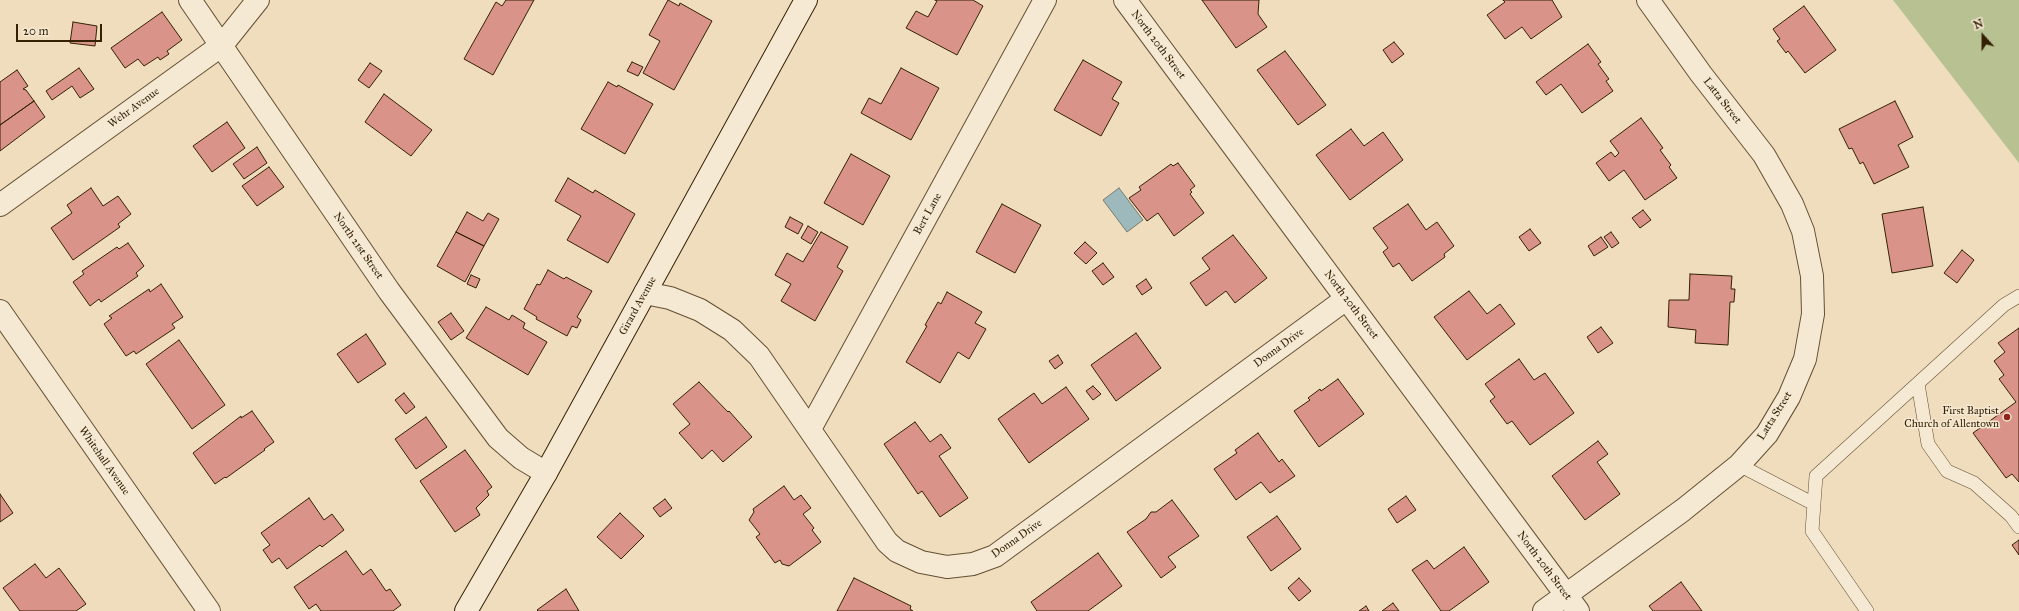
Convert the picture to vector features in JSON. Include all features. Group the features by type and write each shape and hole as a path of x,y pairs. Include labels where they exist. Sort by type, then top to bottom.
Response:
{"street":[{"name":"North 21st Street","path":"190,0 222,45 300,164 389,291 498,438 520,458 546,473"},
{"name":"Wehr Avenue","path":"0,205 222,45 258,0"},
{"name":"Girard Avenue","path":"466,611 546,473 806,0"},
{"name":"Bert Lane","path":"810,429 1045,0"},
{"name":"North 20th Street","path":"1125,0 1572,603"},
{"name":"Latta Street","path":"1544,611 1572,603 1739,465 1767,434 1789,397 1805,359 1813,314 1812,276 1804,238 1792,204 1764,155 1701,74 1648,0"},
{"name":"Donna Drive","path":"645,293 670,298 700,310 732,330 759,356 887,542 897,550 921,562 947,567 973,564 995,556 1346,299"},
{"name":"Whitehall Avenue","path":"0,311 209,611"}],"lane":[{"path":"1867,611 1812,531 1816,476 2004,305 2019,296"},
{"path":"1918,384 1928,444 1947,471 1974,483 2011,516 2019,527"},
{"path":"1739,465 1814,504"}],"green space":[{"path":"1893,0 2019,0 2019,163"}],"water":[{"path":"1119,188 1143,220 1127,232 1103,200"}],"building":[{"path":"506,0 534,0 493,75 464,59 496,2 502,6"},
{"path":"668,0 679,6 680,3 712,21 674,90 643,73 660,41 649,35"},
{"path":"935,0 973,0 983,6 957,55 906,28 916,11 928,17 937,1"},
{"path":"1202,0 1259,0 1258,14 1267,27 1236,48"},
{"path":"1503,0 1552,0 1562,17 1531,39 1522,27 1505,39 1487,15 1505,2"},
{"path":"1804,6 1836,50 1805,73 1788,51 1786,53 1777,41 1780,39 1773,29"},
{"path":"162,12 182,40 167,51 169,54 160,60 158,57 144,66 138,59 125,68 111,48"},
{"path":"73,22 97,26 95,46 70,43"},
{"path":"1394,42 1404,54 1392,63 1383,50"},
{"path":"1588,44 1601,62 1598,64 1609,79 1606,81 1613,91 1582,113 1561,84 1546,95 1536,82"},
{"path":"1285,51 1326,105 1298,125 1257,70"},
{"path":"1083,60 1122,82 1112,99 1119,103 1101,136 1054,110"},
{"path":"632,62 643,67 638,76 627,71"},
{"path":"370,63 382,71 369,88 358,80"},
{"path":"79,68 94,89 80,98 72,86 52,100 46,91"},
{"path":"901,68 939,88 911,140 861,113 869,98 881,104"},
{"path":"17,70 28,86 23,89 26,90 34,101 0,125 0,82"},
{"path":"608,82 617,87 618,85 653,104 625,154 581,129"},
{"path":"384,94 432,130 411,156 365,122"},
{"path":"34,101 45,117 0,151 0,125"},
{"path":"1895,101 1913,137 1898,145 1909,167 1874,184 1863,162 1860,164 1852,148 1849,149 1839,129"},
{"path":"1641,118 1663,148 1660,150 1671,165 1669,167 1677,178 1645,200 1624,170 1609,181 1596,163 1611,152 1615,157 1619,153 1610,141"},
{"path":"227,122 245,148 212,172 193,146"},
{"path":"1351,129 1364,146 1383,132 1403,160 1350,200 1316,155"},
{"path":"257,147 267,163 244,179 233,164"},
{"path":"851,154 890,176 863,225 824,203"},
{"path":"1178,163 1195,186 1190,190 1192,192 1190,194 1204,213 1174,236 1158,213 1147,221 1129,198 1141,190 1139,187 1171,164 1173,166"},
{"path":"269,167 284,187 257,206 242,186"},
{"path":"568,178 593,193 595,190 635,214 608,263 567,240 581,216 555,201"},
{"path":"91,188 103,206 118,196 131,214 118,224 120,227 73,260 51,228 72,213 67,205"},
{"path":"1002,204 1041,225 1015,273 976,252"},
{"path":"1408,204 1426,230 1437,222 1454,246 1444,254 1445,257 1412,281 1399,263 1393,267 1383,252 1388,248 1373,228"},
{"path":"1923,207 1933,266 1892,273 1882,214"},
{"path":"1643,210 1651,220 1640,228 1632,218"},
{"path":"467,212 483,221 488,213 499,219 484,246 456,232"},
{"path":"790,217 803,224 798,234 785,227"},
{"path":"808,226 818,232 811,244 801,238"},
{"path":"1530,229 1541,243 1529,251 1519,237"},
{"path":"456,232 484,246 465,282 437,266"},
{"path":"821,232 848,247 837,267 843,271 815,321 781,301 791,284 775,275 787,253 803,262"},
{"path":"1611,232 1619,243 1612,248 1604,237"},
{"path":"1233,235 1267,278 1235,303 1226,291 1206,306 1190,283 1210,269 1202,258"},
{"path":"1601,237 1608,247 1594,256 1588,246"},
{"path":"1085,242 1097,253 1086,264 1074,253"},
{"path":"128,243 144,266 136,273 138,276 101,302 99,299 90,306 73,282 84,274 82,271 117,247 119,249"},
{"path":"1962,250 1974,260 1957,283 1944,273"},
{"path":"1103,263 1114,277 1103,285 1092,271"},
{"path":"548,270 564,279 566,277 592,291 577,317 581,320 577,328 572,326 567,336 536,319 537,317 524,309 537,284 540,285"},
{"path":"1690,274 1732,276 1731,289 1735,289 1734,302 1730,302 1728,345 1695,343 1696,330 1668,327 1669,300 1689,300"},
{"path":"471,275 480,279 476,288 467,284"},
{"path":"1146,279 1152,288 1142,295 1136,286"},
{"path":"161,284 183,317 172,324 175,328 136,354 134,351 126,356 104,324 112,318 109,316 149,289 150,292"},
{"path":"1469,291 1487,314 1500,304 1515,324 1467,360 1434,317"},
{"path":"947,292 982,312 975,323 986,329 969,359 958,352 940,383 906,362 927,326 925,325 938,302 941,304"},
{"path":"486,307 509,320 512,315 525,323 523,328 547,342 528,375 466,338"},
{"path":"451,313 464,331 451,340 438,322"},
{"path":"1601,327 1613,343 1598,353 1587,337"},
{"name":"First Baptist Church of Allentown","path":"2019,328 2019,482 2012,474 2006,478 1973,433 2016,402 1999,379 2004,375 1994,361 2005,352 1998,343"},
{"path":"1136,333 1161,368 1116,401 1091,365"},
{"path":"366,334 386,364 358,383 337,354"},
{"path":"179,340 225,405 192,429 146,364"},
{"path":"1058,355 1063,363 1055,369 1049,361"},
{"path":"1519,359 1534,380 1545,373 1574,413 1530,445 1512,421 1507,424 1490,401 1495,397 1485,384"},
{"path":"1338,379 1364,414 1319,447 1294,411 1310,400 1308,398 1320,389 1321,391"},
{"path":"699,382 728,412 729,411 752,437 723,462 712,450 702,459 679,433 690,424 673,404"},
{"path":"1093,386 1101,394 1093,400 1086,391"},
{"path":"1066,387 1089,419 1029,463 998,419 1034,393 1042,404"},
{"path":"404,393 415,407 406,414 395,400"},
{"path":"252,411 274,442 226,478 225,477 215,484 193,453 241,416 241,418"},
{"path":"426,417 447,447 416,469 395,439"},
{"path":"915,422 930,442 941,434 951,448 939,456 968,498 940,517 922,491 918,494 884,444"},
{"path":"1258,433 1279,462 1282,459 1295,476 1270,493 1261,482 1236,500 1214,469 1237,453 1235,450"},
{"path":"1598,441 1608,454 1597,462 1620,494 1585,520 1552,476"},
{"path":"465,450 492,487 487,491 489,495 476,508 480,515 455,532 420,481"},
{"path":"784,486 794,500 801,495 811,508 803,514 814,528 812,530 821,542 789,566 782,564 780,560 775,563 756,537 760,534 749,520 754,512 753,509"},
{"path":"0,494 13,513 0,522"},
{"path":"1406,496 1416,510 1397,523 1388,509"},
{"path":"309,498 324,520 332,514 344,530 322,547 320,545 287,569 279,558 272,563 263,550 270,545 261,533"},
{"path":"665,499 672,508 660,517 653,508"},
{"path":"1172,500 1199,536 1168,557 1176,567 1161,578 1127,532 1146,519 1151,512 1156,512"},
{"path":"620,513 644,536 621,559 597,537"},
{"path":"1277,516 1301,549 1271,571 1247,537"},
{"path":"2019,540 2019,555 2012,545"},
{"path":"1464,547 1489,582 1449,611 1441,611 1412,570 1427,560 1434,569"},
{"path":"346,551 363,575 371,569 386,591 390,589 401,605 393,611 321,611 316,604 309,609 294,587"},
{"path":"1098,553 1122,586 1088,611 1037,611 1031,602"},
{"path":"35,564 46,578 59,568 86,604 76,611 20,611 3,588"},
{"path":"854,578 911,606 910,609 913,611 837,611"},
{"path":"1299,578 1311,591 1299,601 1288,588"},
{"path":"1681,582 1702,611 1653,611 1649,606"},
{"path":"566,589 579,611 537,610"},
{"path":"1393,603 1399,611 1382,611"},
{"path":"1366,606 1369,611 1359,611"}],"place":[{"name":"First Baptist Church of Allentown","path":"2007,417"}]}
